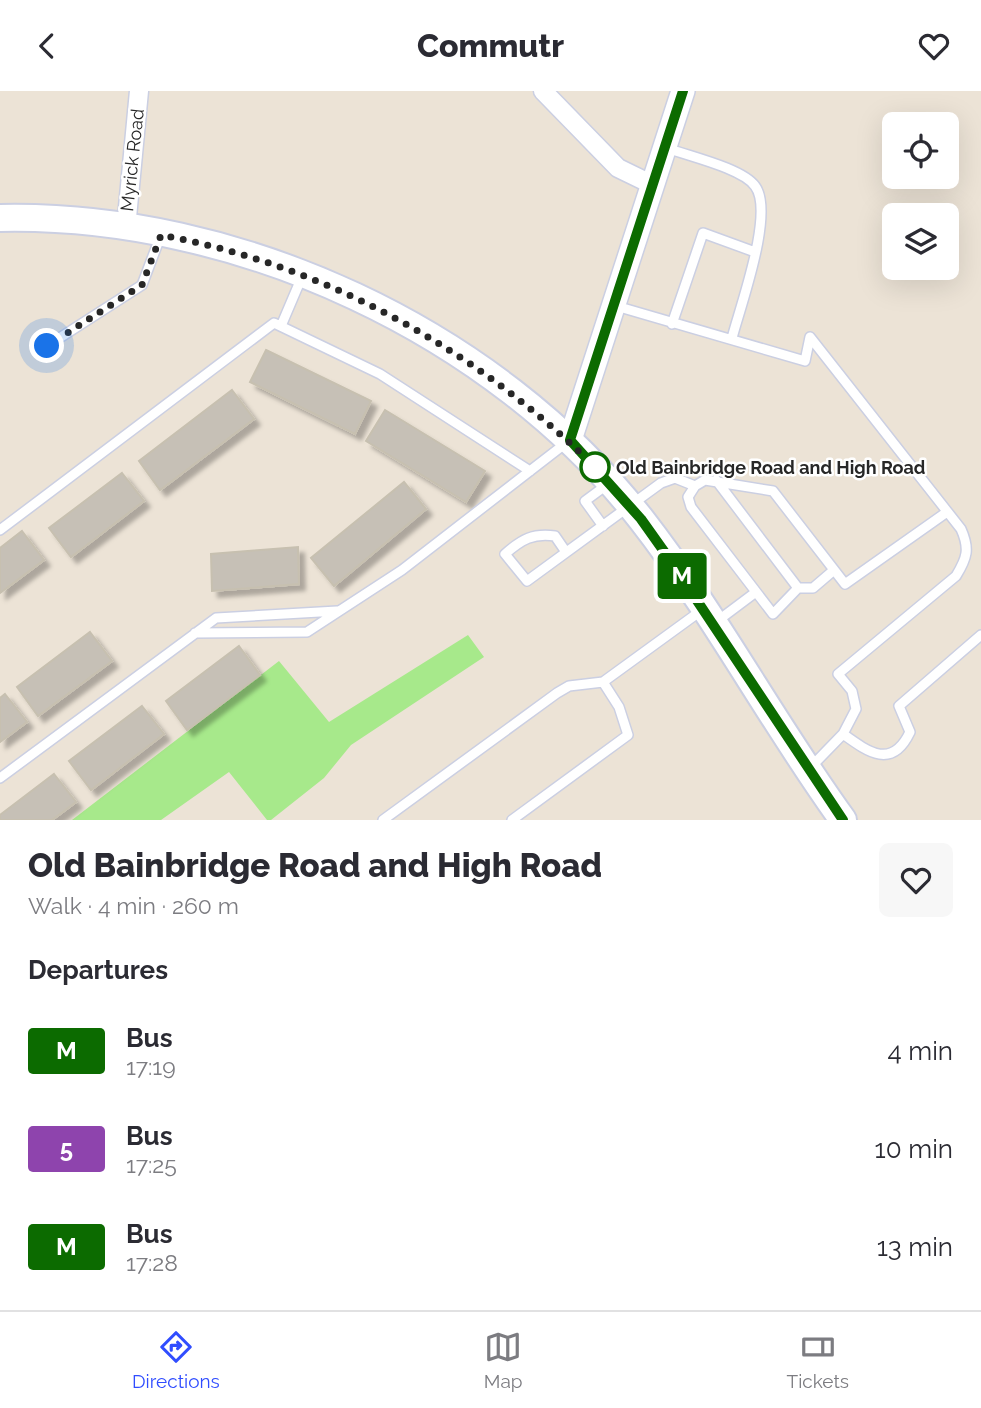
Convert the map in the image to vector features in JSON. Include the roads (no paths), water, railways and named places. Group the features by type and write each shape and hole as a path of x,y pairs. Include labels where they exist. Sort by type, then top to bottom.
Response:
{"main road":[{"path":"0,218 83,222 126,228 251,256 303,274 410,325 465,358 570,440 630,506 708,617 807,771 843,820"}],"street":[{"name":"Myrick Road","path":"126,228 139,91"},
{"path":"542,91 618,168 653,185"},
{"path":"570,440 683,91"}],"lane":[{"path":"665,148 742,175 756,187 761,202 755,251 732,338"},
{"path":"672,324 703,233 755,251"},
{"path":"47,346 142,285 161,235"},
{"path":"282,326 303,274"},
{"path":"614,306 805,361 810,337 947,512 967,543 967,558 956,576 838,674 852,691 856,709 843,734 807,771"},
{"path":"0,530 274,323 380,375 530,471"},
{"path":"195,633 307,632 402,570 570,440"},
{"path":"566,552 555,536 537,534 525,539 505,554 527,582 661,483 675,478 695,487"},
{"path":"834,570 813,588 799,588 773,614 691,507 688,497 695,487 705,480 773,491 845,584 947,512"},
{"path":"716,480 799,588"},
{"path":"603,526 585,501 609,483"},
{"path":"383,820 557,693 569,686 603,682 708,617 756,592"},
{"path":"0,778 216,618 340,610"},
{"path":"843,734 868,751 884,755 895,752 904,744 910,731 899,706 981,635"},
{"path":"512,820 628,735 619,707 603,682"}],"place":[{"name":"Old Bainbridge Road and High Road","path":"595,467"}]}
